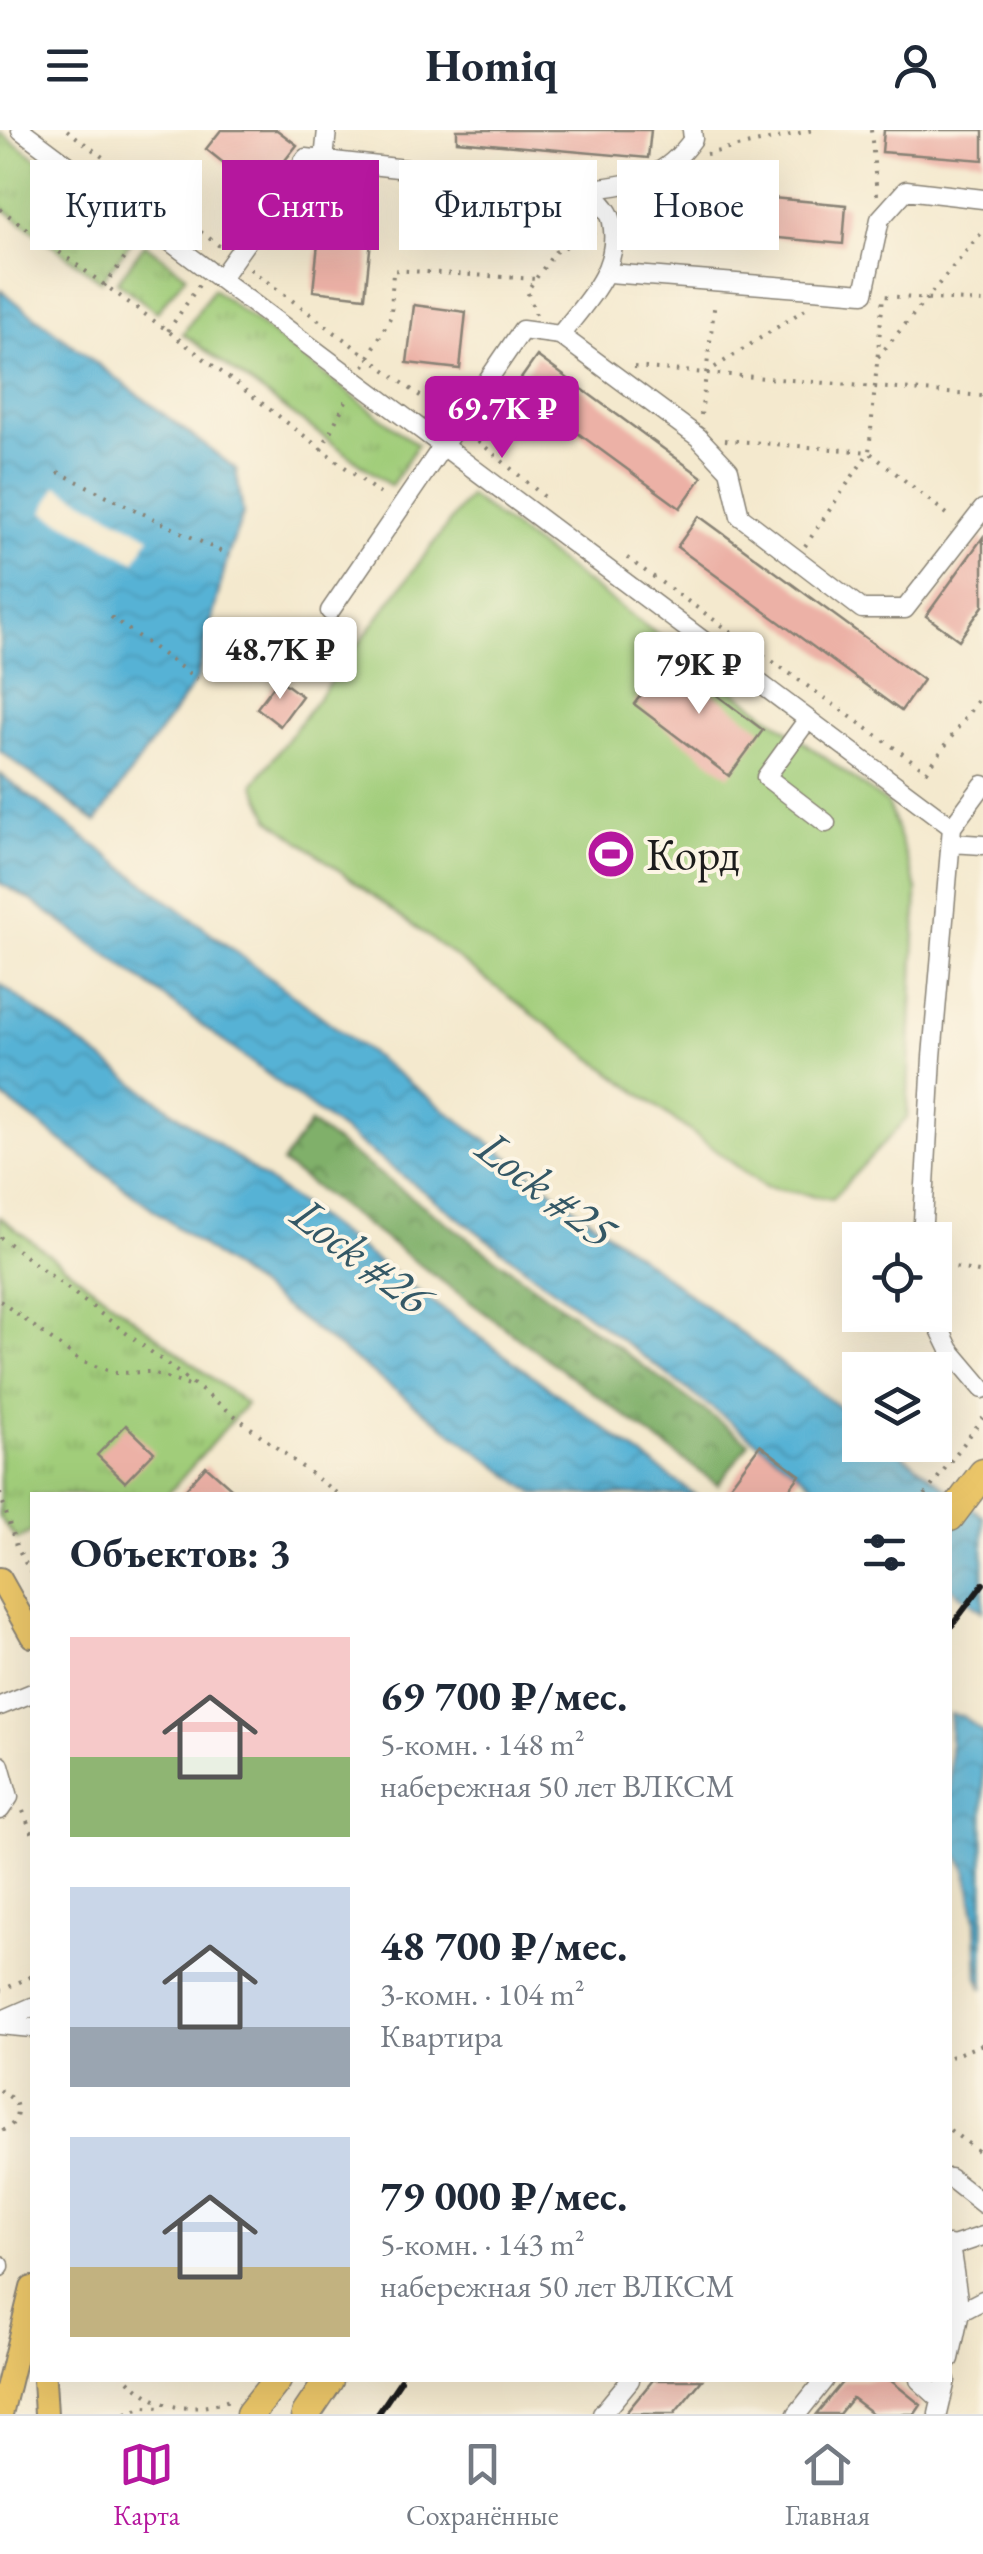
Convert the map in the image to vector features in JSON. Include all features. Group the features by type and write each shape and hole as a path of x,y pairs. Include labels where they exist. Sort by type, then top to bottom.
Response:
{"highway":[{"path":"952,1514 983,1473"},
{"path":"244,2402 274,2382"},
{"path":"306,2414 328,2382"}],"main road":[{"path":"0,1579 30,1632"},
{"path":"1,2414 30,2296"},
{"path":"44,2382 46,2414"}],"street":[{"path":"21,130 61,160"},
{"path":"305,160 324,160 327,130"},
{"path":"678,160 693,138 692,130"},
{"path":"609,273 864,293 880,219 906,190 983,199"},
{"path":"552,334 609,273 613,223 597,199"},
{"path":"181,250 808,720 951,835 983,845"},
{"path":"214,275 241,250"},
{"path":"330,611 522,330 552,334 600,364 698,438 729,470 740,516 862,609 905,609 983,509"},
{"path":"808,720 766,777 826,823"},
{"path":"923,1222 951,835 983,785"},
{"path":"941,1332 950,1350 983,1389"},
{"path":"0,1706 30,1694"},
{"path":"0,1765 4,1804"},
{"path":"0,2023 30,2008"},
{"path":"0,2023 30,2028"},
{"path":"952,2180 983,2204"},
{"path":"952,2245 983,2236"},
{"path":"952,2259 960,2312 952,2350"},
{"path":"960,2312 983,2300"},
{"path":"602,2414 628,2382"},
{"path":"797,2414 822,2382"},
{"path":"921,2382 940,2407"},
{"path":"940,2407 946,2382"}],"path":[{"path":"67,130 457,423 556,507"},
{"path":"681,160 813,130"},
{"path":"870,130 880,219"},
{"path":"0,209 168,331 401,510"},
{"path":"552,334 526,291 555,252 613,223"},
{"path":"878,358 983,231"},
{"path":"104,286 132,250"},
{"path":"320,450 391,316 393,270 536,279"},
{"path":"168,331 214,275"},
{"path":"718,281 698,438 869,452 967,530"},
{"path":"706,373 836,289"},
{"path":"796,559 869,452 883,296 983,302"},
{"path":"600,364 983,396"},
{"path":"58,472 228,555"},
{"path":"619,553 927,770 983,693"},
{"path":"110,616 197,679"},
{"path":"0,1237 335,1492"},
{"path":"952,1266 983,1272"},
{"path":"0,1301 80,1361 116,1373 150,1372 202,1391"},
{"path":"927,1492 983,1418"},
{"path":"0,1492 16,1546 30,1571"},
{"path":"4,1804 22,1809 30,1829"},
{"path":"0,1991 30,1977"},
{"path":"952,2056 983,2044"},
{"path":"0,2090 16,2100 18,2113 12,2125 0,2131"},
{"path":"952,2132 983,2155"},
{"path":"130,2382 142,2394 168,2408"},
{"path":"126,2414 144,2407 197,2411 231,2400 244,2402"}],"green space":[{"path":"0,132 38,160 30,160 30,228 0,206"},
{"path":"59,250 125,250 101,281"},
{"path":"141,250 153,250 186,275 157,312 117,282"},
{"path":"213,289 417,445 391,486 183,334"},
{"name":"Корд","path":"469,496 888,804 917,889 907,1118 832,1199 765,1187 270,819 254,784"},
{"path":"310,1123 749,1443 718,1485 282,1163"},
{"path":"0,1217 246,1404 170,1492 30,1492 30,1532 17,1540 0,1518"}],"water":[{"path":"0,290 236,469 243,514 228,555 197,679 96,822 0,751"},
{"name":"Lock #25","path":"0,774 842,1409 842,1462 912,1462 952,1492 824,1492 32,901 0,883"},
{"name":"Lock #26","path":"0,984 691,1492 532,1492 0,1095"},
{"path":"952,1492 983,1516 983,1612 952,1589"},
{"path":"952,1714 962,1716 983,1732 983,1989 978,1978 976,1919 967,1872 952,1845"}],"pier":[{"path":"57,486 150,536 135,562 43,512"}],"building":[{"path":"221,130 277,130 297,145 285,160 222,162 206,149"},
{"path":"457,130 651,130 648,158 457,141"},
{"path":"884,130 983,130 983,160 882,152"},
{"path":"779,199 846,205 843,244 779,238"},
{"path":"317,250 370,250 365,297 313,291"},
{"path":"414,305 466,312 460,369 407,363"},
{"path":"537,356 702,477 680,508 515,387"},
{"path":"699,516 923,680 901,711 677,547"},
{"path":"983,537 983,606 959,640 926,616"},
{"path":"669,659 763,730 729,776 634,704"},
{"path":"279,679 302,696 280,726 257,708"},
{"path":"126,1425 154,1452 125,1482 97,1455"},
{"path":"760,1445 800,1475 787,1492 725,1492"},
{"path":"206,1466 236,1492 183,1492"},
{"path":"651,2382 700,2382 674,2414 625,2414"},
{"path":"842,2382 892,2382 921,2405 915,2414 873,2414 852,2398 839,2414 816,2414"}],"railway":[{"path":"952,1625 983,1584"},
{"path":"378,2414 400,2382"}],"place":[{"name":"Корд","path":"611,854"}]}
